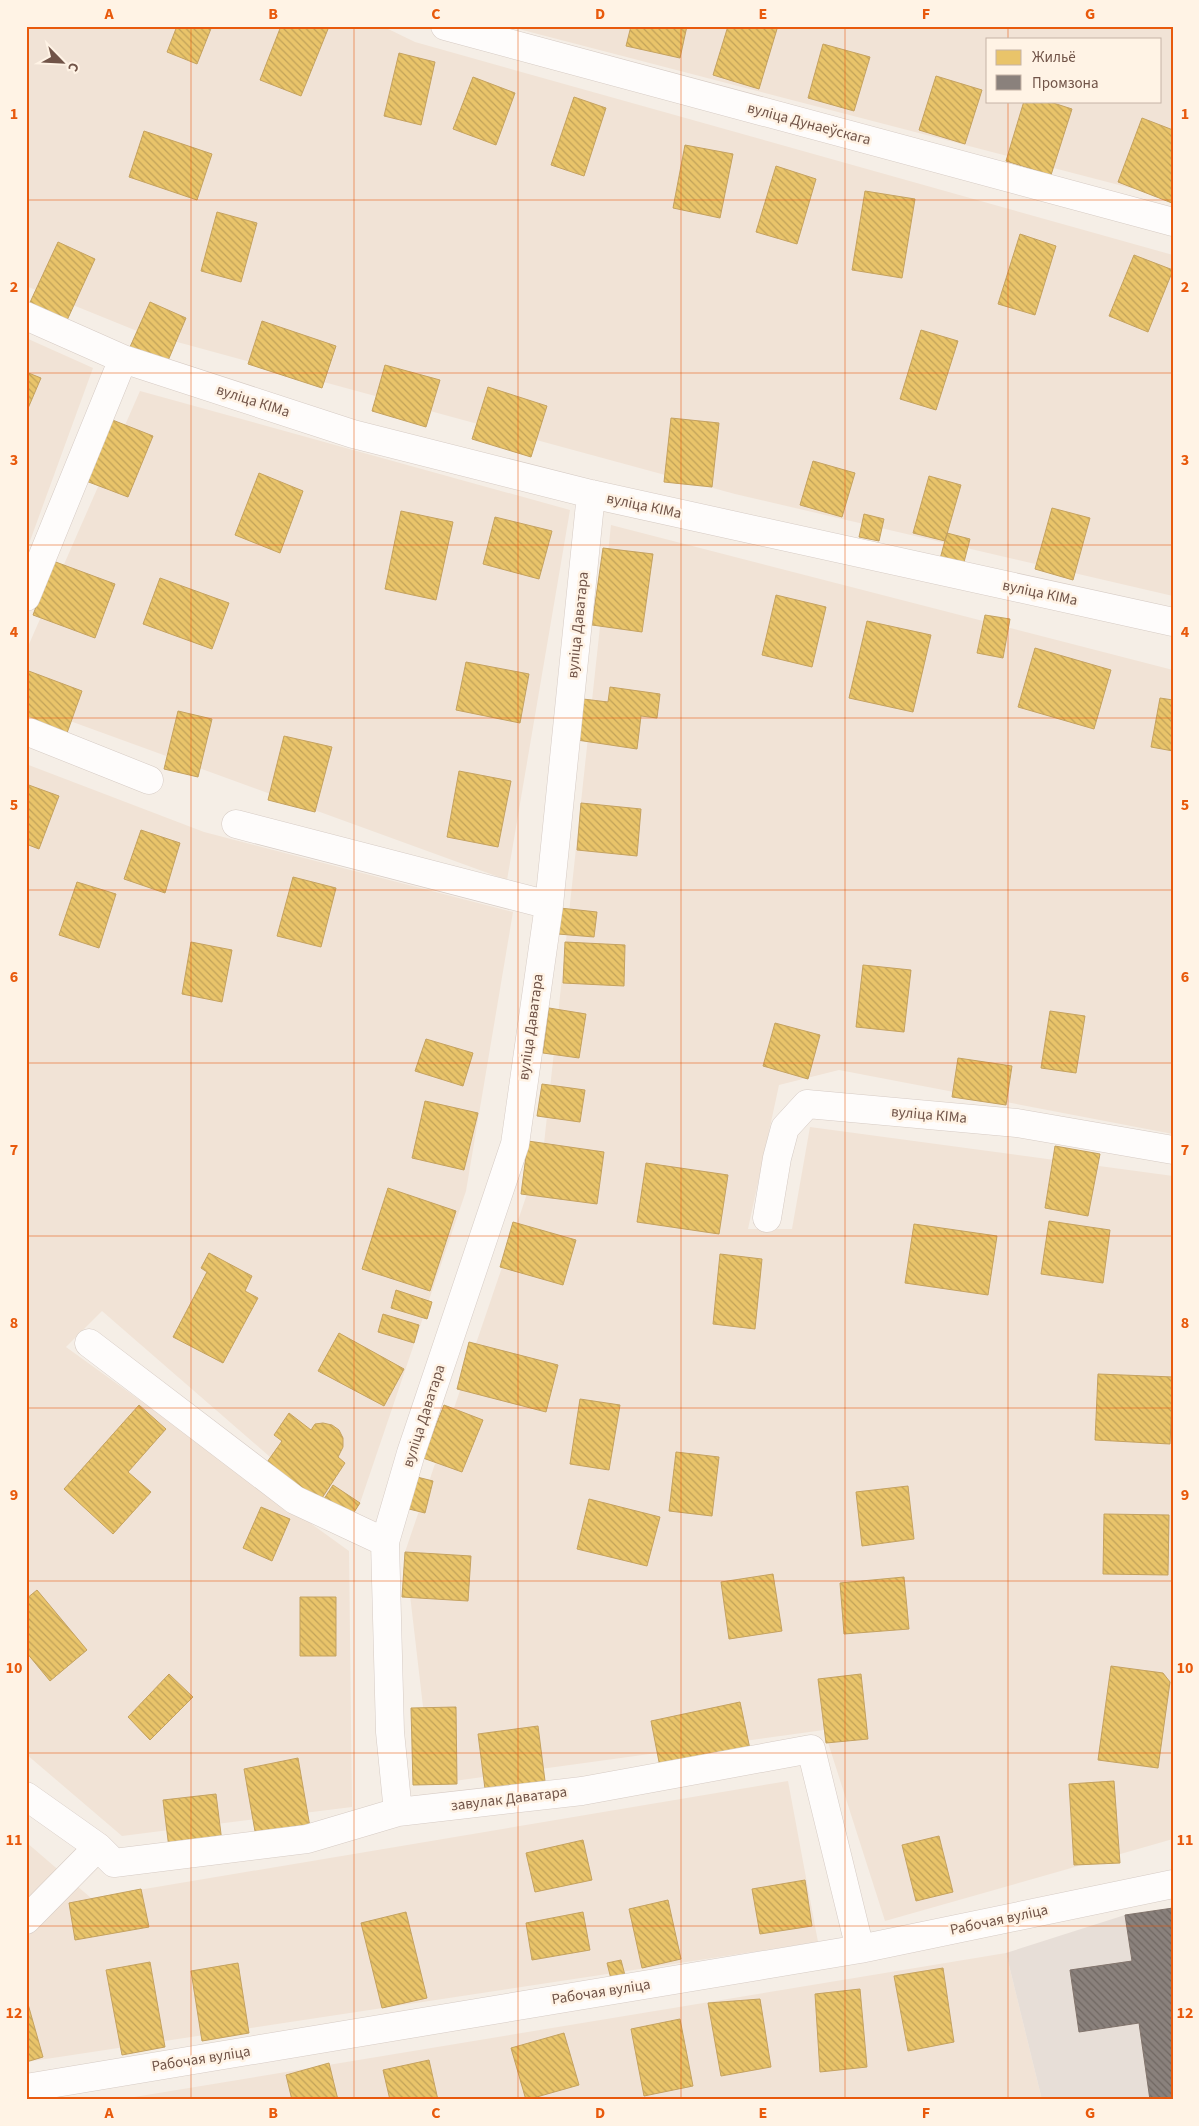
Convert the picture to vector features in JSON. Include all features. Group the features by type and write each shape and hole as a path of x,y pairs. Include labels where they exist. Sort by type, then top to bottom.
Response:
{"street":[{"name":"вуліца Дунаеўскага","path":"445,26 1173,222"},
{"name":"вуліца КІМа","path":"26,316 123,359 353,434 591,494 1173,622"},
{"path":"26,597 123,359"},
{"name":"вуліца Даватара","path":"398,1812 390,1732 385,1542 411,1452 515,1144 549,905 591,494"},
{"path":"26,731 149,780"},
{"path":"236,824 549,905"},
{"name":"вуліца КІМа","path":"767,1218 777,1158 785,1128 807,1104 1017,1123 1173,1150"},
{"path":"89,1343 295,1500 385,1542"},
{"name":"завулак Даватара","path":"26,1796 98,1847 114,1863 307,1839 398,1812 582,1791 811,1749 860,1949"},
{"path":"26,1920 98,1847"},
{"name":"Рабочая вуліца","path":"26,2088 860,1949 1173,1884"}],"shaded area":[{"path":"26,26 382,26 415,42 1173,255 1173,596 735,494 137,331 26,286"},
{"path":"507,26 1173,26 1173,199"},
{"path":"26,338 93,368 26,552"},
{"path":"140,391 570,510 507,880 26,705 26,651"},
{"path":"611,525 1173,670 1173,1134 839,1070 779,1085 748,1229 792,1229 810,1127 1173,1176 1173,1839 885,1921 824,1730 432,1784 405,1552 544,1144"},
{"path":"26,764 204,832 513,912 466,1191 360,1503 322,1502 102,1311 66,1347 349,1551 352,1807 122,1836 26,1754"},
{"path":"788,1781 818,1942 26,2062 26,1842 91,1898"},
{"path":"1125,1915 1173,2100 1042,2100 1006,1953"},
{"path":"1006,1953 1042,2100 116,2100"}],"building: Жильё":[{"path":"177,26 212,26 197,64 167,52"},
{"path":"281,26 321,26 328,29 301,96 260,80"},
{"path":"631,26 687,26 680,58 626,46"},
{"path":"728,26 768,26 777,29 759,89 713,75"},
{"path":"823,44 870,57 854,111 808,98"},
{"path":"399,53 435,62 421,125 384,116"},
{"path":"936,76 982,90 965,144 919,130"},
{"path":"473,77 515,93 496,145 453,129"},
{"path":"574,97 606,108 584,176 551,165"},
{"path":"1024,102 1050,102 1072,109 1051,175 1006,161"},
{"path":"1142,118 1173,130 1172,203 1118,182"},
{"path":"144,131 212,154 197,200 129,177"},
{"path":"685,145 733,154 720,218 673,208"},
{"path":"776,166 816,179 797,244 756,232"},
{"path":"865,191 915,199 902,278 852,270"},
{"path":"217,212 257,223 241,282 201,271"},
{"path":"1020,234 1056,246 1035,315 998,304"},
{"path":"58,242 95,259 63,329 26,311"},
{"path":"1134,255 1173,270 1148,332 1109,316"},
{"path":"150,302 186,318 167,363 130,347"},
{"path":"262,321 336,346 322,388 248,364"},
{"path":"921,330 958,341 936,410 900,399"},
{"path":"385,365 440,380 426,427 372,411"},
{"path":"26,372 41,378 26,413"},
{"path":"488,387 547,406 531,457 472,439"},
{"path":"671,418 719,423 712,487 664,482"},
{"path":"110,419 153,436 128,497 86,481"},
{"path":"813,461 855,473 842,517 800,505"},
{"path":"259,473 303,491 280,553 235,535"},
{"path":"929,476 961,485 945,541 913,533"},
{"path":"1052,508 1090,518 1073,580 1035,569"},
{"path":"401,511 453,522 436,600 385,589"},
{"path":"864,514 884,519 879,541 859,537"},
{"path":"495,517 552,531 539,579 483,564"},
{"path":"947,533 970,539 963,566 940,559"},
{"path":"603,548 653,554 642,632 592,625"},
{"path":"53,561 115,584 95,638 33,615"},
{"path":"160,578 229,603 212,649 143,624"},
{"path":"776,595 826,607 812,667 762,655"},
{"path":"985,615 1010,619 1003,658 977,653"},
{"path":"867,621 931,635 913,712 849,698"},
{"path":"1035,648 1111,670 1094,729 1018,707"},
{"path":"466,662 529,674 520,723 456,710"},
{"path":"26,670 82,691 67,733 26,719"},
{"path":"610,687 660,694 657,718 641,716 637,749 577,740 583,699 608,702"},
{"path":"1160,698 1173,700 1173,751 1151,747"},
{"path":"178,711 212,719 198,777 164,769"},
{"path":"284,736 332,747 315,812 268,800"},
{"path":"459,771 511,781 498,847 447,837"},
{"path":"26,784 59,796 39,849 26,844"},
{"path":"581,803 641,809 637,856 577,850"},
{"path":"141,830 180,843 165,893 124,879"},
{"path":"293,877 336,888 321,947 277,936"},
{"path":"77,882 116,894 99,948 59,935"},
{"path":"560,908 597,912 594,937 558,934"},
{"path":"191,942 232,950 222,1002 182,994"},
{"path":"565,942 625,945 624,986 563,983"},
{"path":"863,965 911,970 904,1032 856,1027"},
{"path":"549,1008 586,1014 579,1058 543,1053"},
{"path":"1050,1011 1085,1016 1076,1073 1041,1068"},
{"path":"775,1023 820,1035 808,1079 763,1066"},
{"path":"426,1039 473,1053 463,1086 415,1071"},
{"path":"958,1058 1012,1066 1006,1105 952,1097"},
{"path":"542,1084 585,1090 580,1122 537,1116"},
{"path":"425,1101 478,1113 464,1170 412,1158"},
{"path":"528,1141 604,1152 597,1204 521,1194"},
{"path":"1055,1146 1100,1154 1088,1216 1045,1208"},
{"path":"646,1163 728,1175 719,1234 637,1222"},
{"path":"388,1188 456,1211 430,1291 362,1269"},
{"path":"1049,1221 1110,1230 1103,1283 1041,1274"},
{"path":"513,1222 576,1240 563,1285 500,1267"},
{"path":"914,1224 997,1236 988,1295 905,1283"},
{"path":"209,1253 252,1276 245,1291 258,1298 223,1363 173,1337 207,1272 201,1268"},
{"path":"720,1254 762,1259 755,1329 713,1324"},
{"path":"396,1290 432,1302 427,1319 391,1308"},
{"path":"383,1314 419,1325 414,1343 378,1332"},
{"path":"339,1333 404,1369 384,1406 318,1371"},
{"path":"469,1342 558,1365 546,1412 457,1389"},
{"path":"1098,1374 1173,1377 1170,1444 1095,1440"},
{"path":"580,1399 620,1405 609,1470 570,1464"},
{"path":"139,1405 166,1429 128,1472 151,1492 113,1534 64,1489"},
{"path":"444,1405 483,1420 462,1472 423,1458"},
{"path":"289,1413 311,1430 315,1424 332,1425 339,1430 343,1438 343,1447 338,1457 345,1463 320,1501 265,1465 282,1441 274,1435"},
{"path":"676,1452 719,1457 712,1516 669,1511"},
{"path":"417,1477 433,1481 425,1513 409,1509"},
{"path":"333,1485 360,1503 349,1520 322,1502"},
{"path":"908,1486 914,1539 862,1546 856,1492"},
{"path":"589,1499 660,1517 647,1566 577,1549"},
{"path":"261,1507 290,1519 272,1561 243,1548"},
{"path":"1104,1514 1169,1515 1168,1575 1103,1574"},
{"path":"405,1552 471,1556 468,1601 402,1597"},
{"path":"773,1574 782,1631 729,1639 721,1582"},
{"path":"904,1577 909,1629 844,1634 840,1583"},
{"path":"37,1590 87,1650 50,1681 26,1652 26,1599"},
{"path":"300,1597 336,1597 336,1656 300,1656"},
{"path":"1111,1666 1163,1673 1170,1682 1158,1768 1098,1760"},
{"path":"169,1674 193,1697 150,1740 128,1717"},
{"path":"861,1674 868,1739 826,1743 818,1679"},
{"path":"740,1702 750,1749 660,1767 651,1721"},
{"path":"456,1707 457,1784 413,1785 411,1708"},
{"path":"538,1726 545,1781 485,1789 478,1734"},
{"path":"298,1758 310,1827 256,1837 244,1769"},
{"path":"1114,1781 1120,1863 1074,1865 1069,1784"},
{"path":"216,1794 222,1842 169,1848 163,1800"},
{"path":"939,1836 953,1892 916,1901 902,1845"},
{"path":"583,1840 592,1880 535,1892 526,1853"},
{"path":"805,1880 812,1926 760,1934 752,1889"},
{"path":"141,1889 149,1927 75,1940 69,1903"},
{"path":"668,1900 681,1959 642,1968 629,1909"},
{"path":"406,1912 427,1998 382,2008 361,1923"},
{"path":"583,1912 590,1950 532,1960 526,1923"},
{"path":"621,1960 627,1983 613,1987 607,1963"},
{"path":"150,1962 165,2047 122,2055 106,1970"},
{"path":"238,1963 249,2033 202,2041 191,1971"},
{"path":"943,1968 954,2042 908,2051 894,1976"},
{"path":"860,1989 867,2067 820,2072 815,1994"},
{"path":"26,1997 43,2057 26,2062"},
{"path":"760,1999 771,2067 721,2076 708,2003"},
{"path":"680,2019 693,2086 644,2096 631,2029"},
{"path":"564,2033 579,2085 526,2100 511,2048"},
{"path":"429,2060 438,2100 390,2100 383,2070"},
{"path":"329,2063 338,2100 292,2100 286,2075"}],"building: Промзона":[{"path":"1173,1908 1173,2100 1150,2100 1139,2023 1079,2032 1070,1970 1132,1961 1125,1915"}]}
